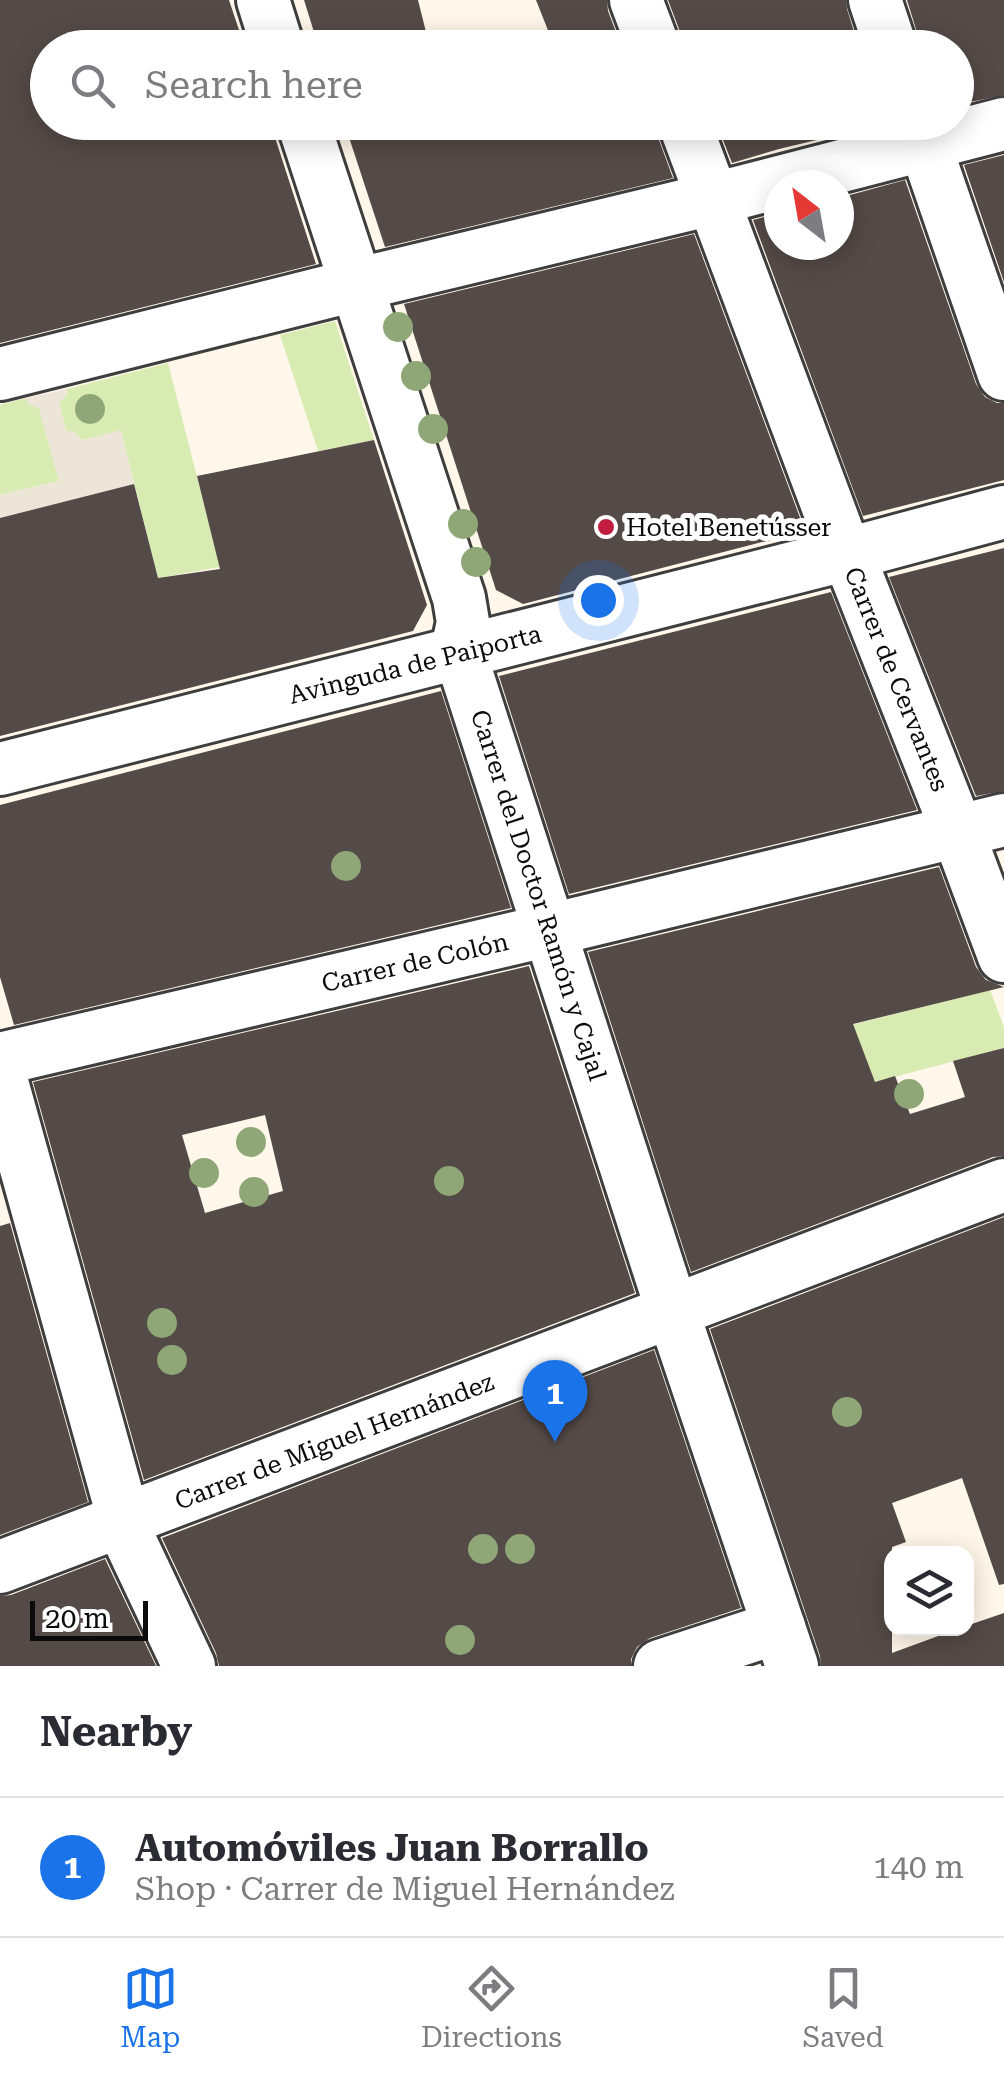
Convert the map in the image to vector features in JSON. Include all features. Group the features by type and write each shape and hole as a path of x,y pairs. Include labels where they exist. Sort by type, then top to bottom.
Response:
{"street":[{"path":"263,0 272,30"},
{"path":"636,0 647,30"},
{"path":"875,0 885,30"},
{"path":"974,127 1004,124"},
{"name":"Carrer del Doctor Ramón y Cajal","path":"308,140 459,598 463,622 460,653 785,1646"},
{"name":"Carrer de Cervantes","path":"691,140 834,523 981,825 1004,956"},
{"path":"0,374 713,198 898,140"},
{"path":"922,140 1004,374"},
{"name":"Avinguda de Paiporta","path":"0,769 1004,512"},
{"name":"Carrer de Colón","path":"0,1059 981,825"},
{"path":"0,1074 127,1530 190,1666"},
{"name":"Carrer de Miguel Hernández","path":"0,1567 127,1530 1004,1185"},
{"path":"660,1666 785,1646"}],"green space":[{"path":"335,321 374,440 318,451 280,335"},
{"path":"168,363 220,567 158,578 121,431 82,440 66,431 59,402 67,389"},
{"path":"26,398 29,405 39,407 59,481 0,495 0,405"},
{"path":"990,990 1004,1027 1004,1048 875,1082 812,1035"}],"shaded area":[{"path":"67,389 59,403 66,431 74,431 82,440 121,430 134,484 0,518 0,495 59,481 39,408 29,405 26,398"}],"building":[{"path":"0,0 229,0 239,30 30,30 30,140 276,140 316,264 0,343"},
{"path":"304,0 418,0 426,30 313,30"},
{"path":"536,0 607,0 615,30 548,30"},
{"path":"668,0 846,0 853,30 679,30"},
{"path":"907,0 1004,0 1004,95 974,101 974,30 916,30"},
{"path":"350,140 659,140 673,178 385,247"},
{"path":"723,140 817,140 779,149 732,163"},
{"path":"1004,155 1004,282 964,165"},
{"path":"905,180 976,384 985,397 1004,403 1004,480 863,516 768,260 854,260 854,194"},
{"path":"764,217 764,250 753,220"},
{"path":"694,234 805,531 523,604 496,590 404,304"},
{"path":"374,440 427,605 413,631 0,736 0,518 134,484 158,578 220,569 197,476"},
{"path":"1004,548 1004,791 976,796 889,577"},
{"path":"831,592 917,810 569,894 499,676"},
{"path":"441,691 511,908 14,1025 0,977 0,805"},
{"path":"939,867 976,967 986,980 1004,987 853,1024 875,1082 895,1076 910,1114 965,1097 953,1061 1004,1048 1004,1156 691,1272 588,952"},
{"path":"529,966 635,1293 144,1480 33,1082","holes":["265,1115 283,1191 205,1213 182,1135"]},
{"path":"1004,1217 1004,1584 999,1585 962,1478 892,1503 906,1542 884,1546 884,1636 892,1636 892,1653 938,1636 974,1636 974,1623 1004,1613 1004,1666 821,1666 710,1329"},
{"path":"10,1223 88,1502 0,1535 0,1226"},
{"path":"654,1350 741,1608 650,1638 637,1647 631,1666 219,1666 162,1538"},
{"path":"105,1559 156,1666 0,1666 0,1596"}],"place":[{"name":"Hotel Benetússer","path":"606,527"},
{"name":"Automóviles Juan Borrallo","path":"555,1442"}]}
